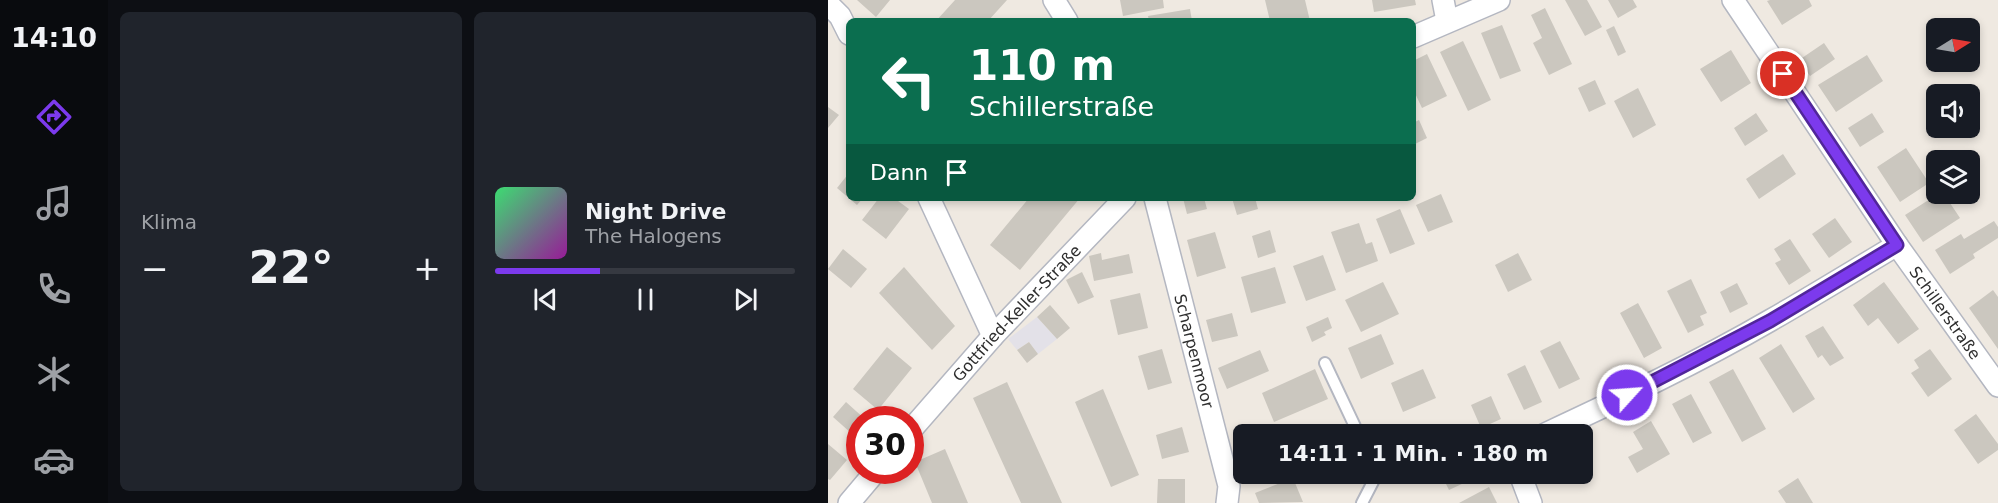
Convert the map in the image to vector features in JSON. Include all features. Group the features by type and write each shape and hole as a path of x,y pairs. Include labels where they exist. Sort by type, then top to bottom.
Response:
{"street":[{"path":"1054,0 1065,18"},
{"path":"1443,0 1447,21"},
{"path":"1416,36 1499,0"},
{"name":"Schillerstraße","path":"1733,0 1897,245 1998,386"},
{"path":"828,4 840,16 846,28"},
{"path":"930,201 993,336"},
{"name":"Gottfried-Keller-Straße","path":"924,415 993,336 1122,201"},
{"name":"Scharpenmoor","path":"1156,201 1229,486 1227,503"},
{"path":"1566,424 1641,389 1770,321 1897,245"},
{"path":"849,503 865,484"},
{"path":"1524,484 1531,503"}],"lane":[{"path":"1325,363 1354,424"},
{"path":"1362,503 1372,484"}],"shaded area":[{"path":"1037,317 1057,339 1038,354 1029,342 1017,350 1008,339"}],"building":[{"path":"857,0 890,0 876,17"},
{"path":"955,0 1007,0 991,18 939,18"},
{"path":"1120,0 1163,0 1164,8 1123,16"},
{"path":"1265,0 1305,0 1309,18 1269,18"},
{"path":"1372,0 1415,0 1416,5 1374,12"},
{"path":"1565,0 1587,0 1602,27 1585,36"},
{"path":"1608,0 1633,0 1637,7 1618,18"},
{"path":"1809,0 1812,6 1782,25 1767,1"},
{"path":"1545,8 1572,64 1549,75 1533,43 1542,38 1531,15"},
{"path":"1190,9 1192,18 1148,18 1148,16"},
{"path":"1502,25 1521,71 1500,79 1481,33"},
{"path":"1614,26 1626,52 1618,56 1606,30"},
{"path":"1463,41 1491,100 1468,111 1440,52"},
{"path":"1824,43 1835,59 1810,76 1799,60"},
{"path":"1731,50 1751,83 1721,102 1700,69"},
{"path":"1427,54 1447,96 1422,108 1416,95 1416,60"},
{"path":"1867,55 1883,81 1836,112 1818,85"},
{"path":"1595,80 1606,104 1589,112 1578,88"},
{"path":"1638,88 1656,125 1633,138 1614,101"},
{"path":"828,107 839,115 828,128"},
{"path":"1756,113 1768,131 1745,146 1734,128"},
{"path":"1872,113 1884,132 1860,147 1848,128"},
{"path":"1419,120 1427,138 1416,144 1416,122"},
{"path":"1906,148 1926,178 1926,185 1900,202 1877,167"},
{"path":"1783,154 1796,174 1759,199 1746,179"},
{"path":"846,177 846,196 837,188"},
{"path":"1441,194 1453,222 1428,232 1416,205"},
{"path":"877,201 898,201 909,209 886,239 862,220"},
{"path":"1027,201 1078,201 1020,270 990,245"},
{"path":"1184,201 1205,201 1207,209 1187,214"},
{"path":"1233,201 1256,201 1258,209 1237,215"},
{"path":"1926,202 1926,204 1951,204 1960,218 1923,242 1905,215"},
{"path":"1400,209 1415,244 1390,254 1376,219"},
{"path":"1835,218 1852,242 1829,258 1812,234"},
{"path":"1994,221 1998,227 1998,238 1973,254 1975,258 1950,274 1935,250 1961,234 1964,239"},
{"path":"1359,223 1366,244 1372,242 1378,261 1346,273 1331,232"},
{"path":"1270,230 1276,252 1258,258 1252,236"},
{"path":"1215,232 1226,268 1197,277 1187,240"},
{"path":"1790,239 1811,271 1789,285 1775,263 1781,260 1774,249"},
{"path":"843,249 867,269 851,288 828,269"},
{"path":"1101,253 1102,260 1129,254 1133,273 1094,281 1089,256"},
{"path":"1518,253 1532,280 1508,292 1495,265"},
{"path":"1323,255 1336,290 1306,301 1293,266"},
{"path":"904,267 955,326 932,350 879,293"},
{"path":"1275,267 1286,303 1251,313 1241,277"},
{"path":"1082,272 1094,297 1078,304 1066,280"},
{"path":"1691,279 1707,313 1700,316 1704,325 1688,333 1667,291"},
{"path":"1383,282 1399,314 1361,332 1345,300"},
{"path":"1884,282 1919,329 1898,344 1878,318 1868,326 1853,305"},
{"path":"1737,283 1748,304 1730,313 1720,292"},
{"path":"1993,290 1998,297 1998,349 1969,308"},
{"path":"1140,293 1148,328 1118,335 1110,300"},
{"path":"1638,303 1662,348 1644,358 1620,313"},
{"path":"1050,305 1070,328 1057,339 1037,317"},
{"path":"1232,313 1238,336 1212,342 1206,320"},
{"path":"1328,317 1332,328 1324,332 1326,335 1312,342 1306,327"},
{"path":"1823,326 1844,358 1830,366 1822,355 1818,358 1805,336"},
{"path":"1381,334 1394,364 1361,379 1348,348"},
{"path":"1560,341 1580,379 1559,389 1540,351"},
{"path":"1029,342 1038,354 1027,363 1017,350"},
{"path":"1781,344 1815,399 1793,413 1759,358"},
{"path":"887,347 912,368 881,406 873,406 853,389"},
{"path":"1162,349 1172,383 1148,390 1138,356"},
{"path":"1930,349 1952,379 1928,397 1911,373 1919,368 1914,360"},
{"path":"1260,350 1269,371 1227,389 1218,368"},
{"path":"1525,365 1542,402 1524,410 1507,374"},
{"path":"1315,369 1328,399 1274,422 1262,393"},
{"path":"1423,369 1436,398 1403,412 1391,383"},
{"path":"1733,369 1766,429 1742,442 1709,382"},
{"path":"1007,382 1062,503 1021,503 973,398"},
{"path":"1103,389 1139,475 1111,487 1075,402"},
{"path":"1691,394 1712,433 1693,443 1672,404"},
{"path":"1491,396 1501,419 1490,424 1479,424 1471,405"},
{"path":"846,402 850,406 846,406 846,429 833,417"},
{"path":"1976,414 1998,444 1998,450 1978,464 1954,430"},
{"path":"1651,421 1670,454 1637,473 1628,457 1643,449 1633,432"},
{"path":"1182,427 1189,452 1162,459 1156,435"},
{"path":"828,444 846,461 830,480 828,479"},
{"path":"945,449 968,503 932,503 924,484 924,458"},
{"path":"1798,478 1813,503 1786,503 1778,491"},
{"path":"1158,479 1185,479 1185,503 1157,503"},
{"path":"1278,484 1296,484 1303,502 1259,503 1255,493"},
{"path":"1446,484 1462,484 1449,490"},
{"path":"1489,487 1497,503 1459,503"}],"route":[{"path":"1627,395 1770,321 1897,245 1783,74"}]}
